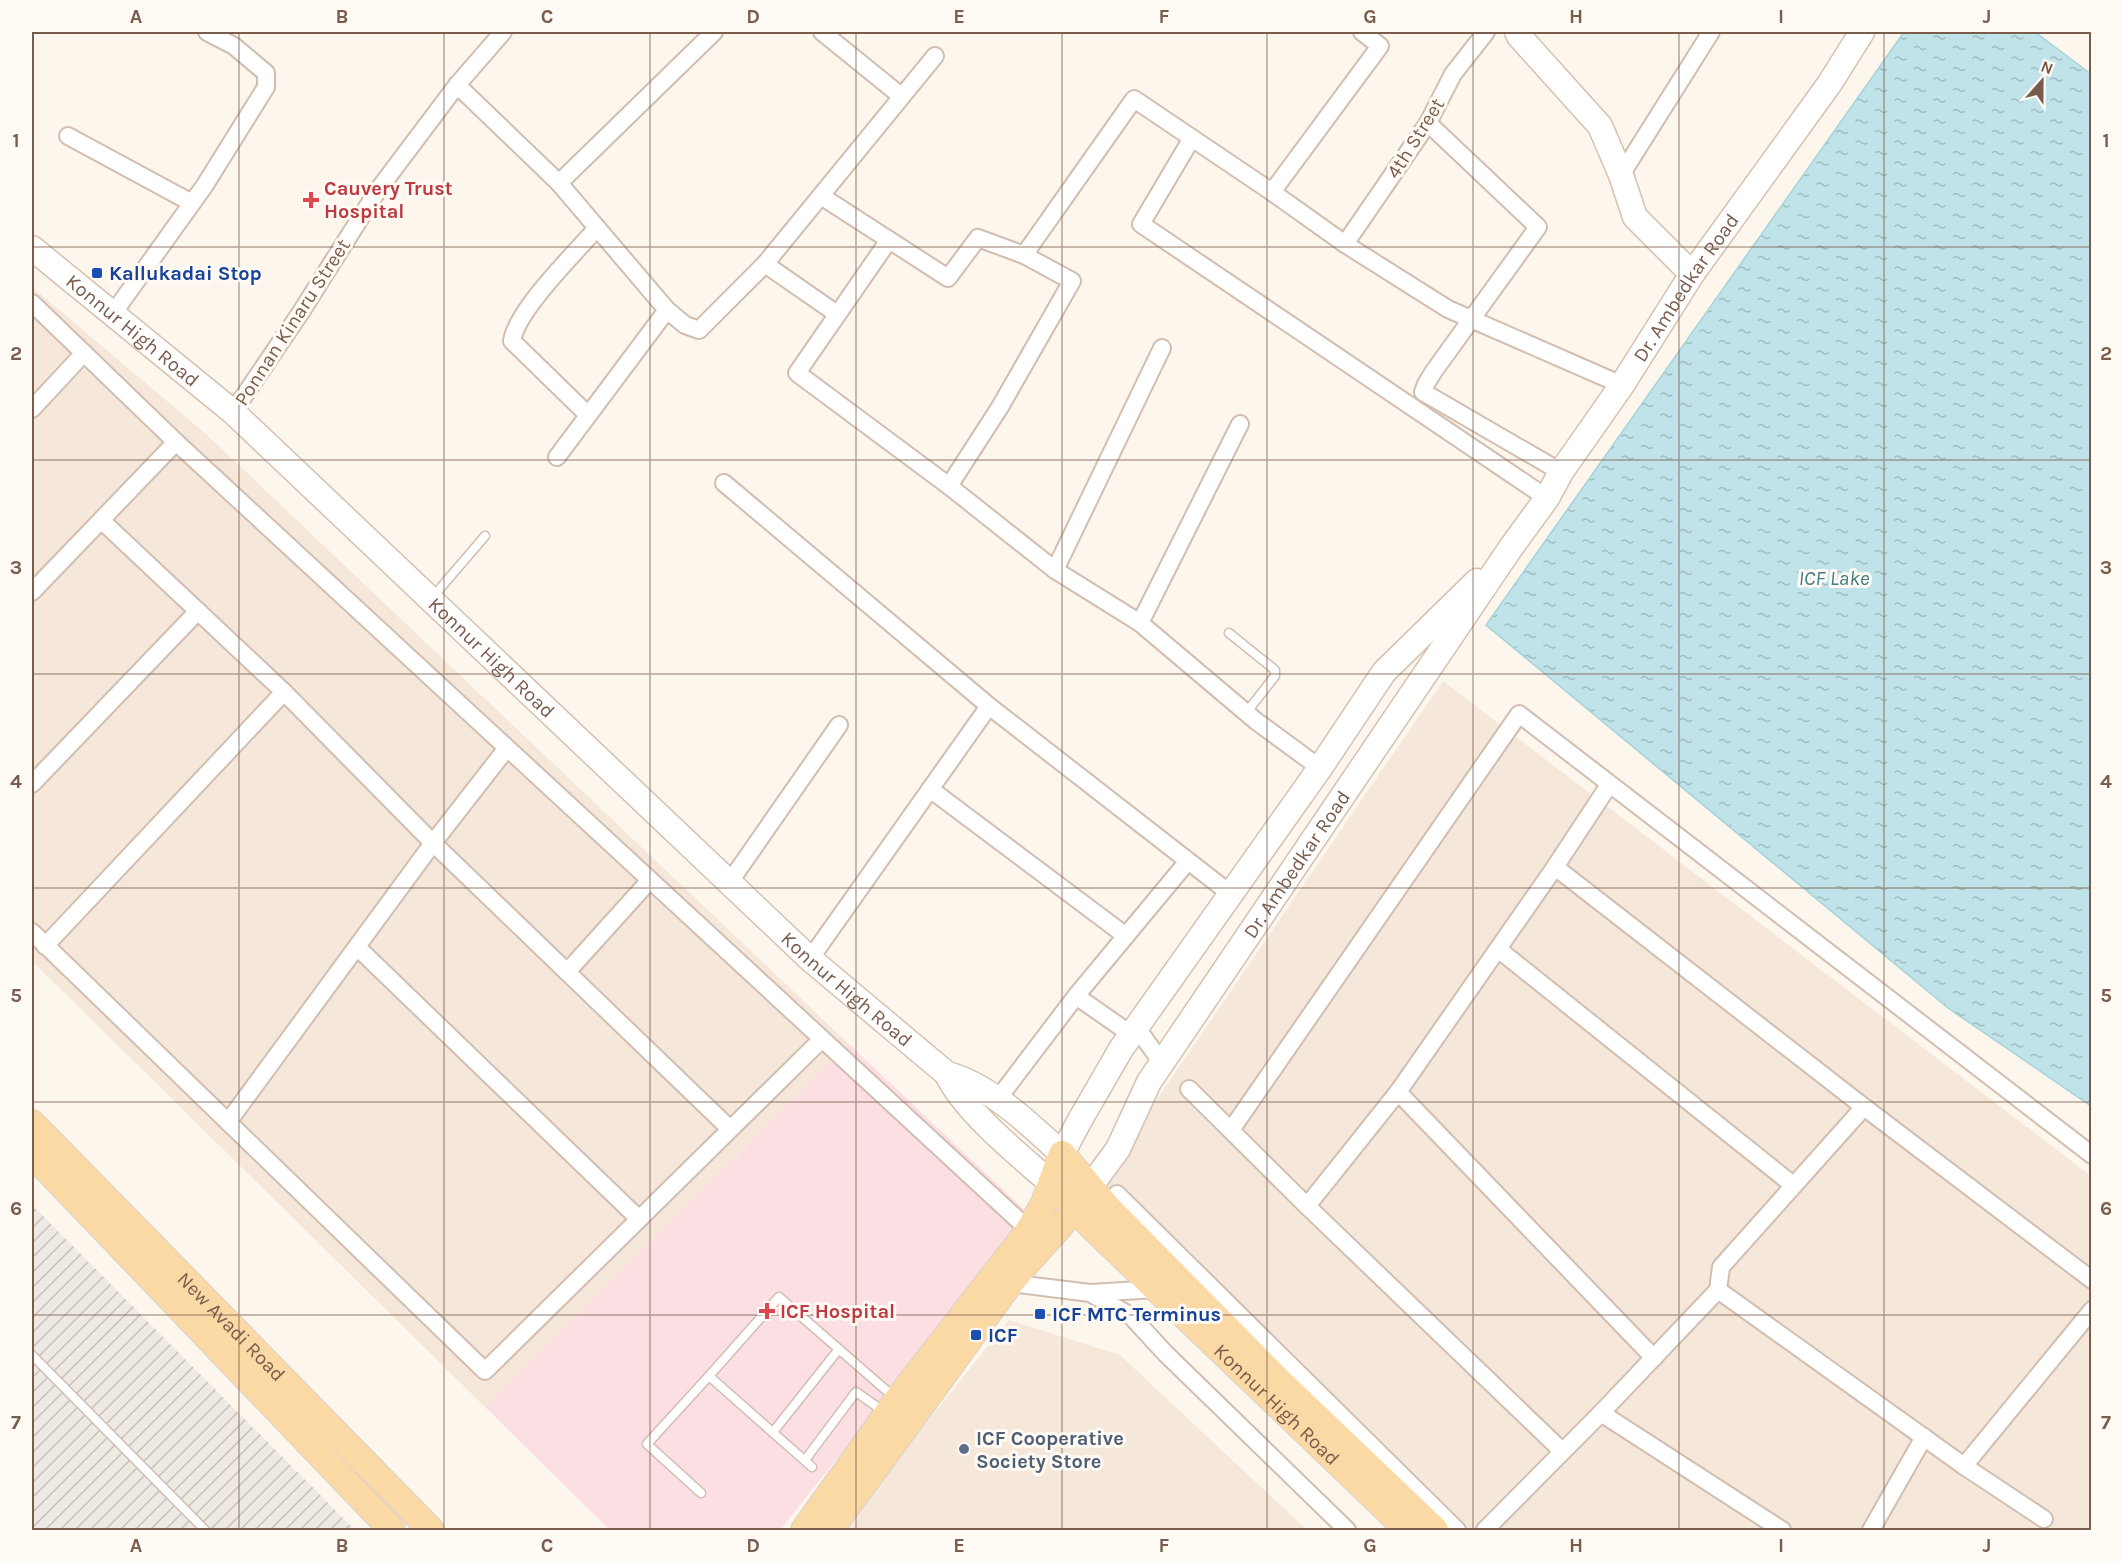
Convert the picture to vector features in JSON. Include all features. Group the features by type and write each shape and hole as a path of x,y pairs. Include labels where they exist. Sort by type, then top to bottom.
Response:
{"main road":[{"path":"1517,32 1600,126 1621,175 1635,217 1692,274"},
{"name":"Dr. Ambedkar Road","path":"1089,1187 1118,1149 1149,1082 1512,546 1547,498 1561,472 1622,385 1692,274 1830,83 1862,32"},
{"name":"Konnur High Road","path":"32,248 233,412 810,959 947,1074 954,1089 1004,1141 1052,1184 1157,1289 1408,1530"},
{"name":"Dr. Ambedkar Road","path":"1062,1154 1121,1049 1232,895 1384,672 1512,546"},
{"name":"Konnur High Road","path":"947,1074 964,1078 1026,1120 1062,1154"},
{"name":"New Avadi Road","path":"32,1123 431,1530"},
{"name":"New Avadi Road","path":"32,1154 392,1530"},
{"path":"829,1530 901,1414 1029,1230 1044,1203 1062,1154"},
{"path":"1062,1154 1089,1187 1281,1383 1435,1530"},
{"path":"804,1530 1075,1209 1089,1187"}],"street":[{"path":"112,315 192,203 266,87 266,74 234,46 207,32"},
{"name":"Ponnan Kinaru Street","path":"233,412 301,312 378,190 456,85 503,32"},
{"path":"559,183 714,32"},
{"path":"822,32 901,96"},
{"path":"1272,192 1380,46 1362,32"},
{"name":"4th Street","path":"1345,244 1428,123 1453,74 1486,32"},
{"path":"1621,175 1711,32"},
{"path":"456,85 559,183 667,310 685,326 699,330 765,264 936,56"},
{"path":"1024,255 1134,99 1345,244 1448,309 1622,385"},
{"path":"1428,123 1538,227 1430,378 1423,392 1561,472"},
{"path":"68,136 192,203"},
{"path":"1192,138 1141,224 1547,498"},
{"path":"821,196 948,278 978,238 1024,255 1072,281 1000,407 949,486"},
{"path":"588,415 512,341 514,330 530,305 597,228"},
{"path":"889,240 797,372 949,486 1055,570 1140,623 1246,713 1320,768"},
{"path":"765,264 837,314"},
{"path":"32,303 176,442 1029,1230"},
{"path":"557,457 667,310"},
{"path":"1055,570 1162,348"},
{"path":"32,409 84,353"},
{"path":"1140,623 1240,424"},
{"path":"32,592 176,442"},
{"path":"724,483 989,706 1232,895"},
{"path":"101,520 284,692 433,843 730,1129"},
{"path":"32,784 198,611"},
{"path":"45,946 284,692"},
{"path":"810,959 989,706"},
{"path":"1231,1130 1519,714 2091,1155"},
{"path":"729,883 839,724"},
{"path":"228,1122 433,843 507,748"},
{"path":"1307,1206 1398,1092 1555,867 1609,785"},
{"path":"930,789 1126,936"},
{"path":"997,1100 1076,996 1188,861"},
{"path":"1555,867 2091,1280"},
{"path":"567,972 650,880"},
{"path":"32,932 485,1371 822,1039"},
{"path":"357,947 639,1219"},
{"path":"1498,949 1793,1185"},
{"path":"1076,996 1135,1032 1162,1063"},
{"path":"1189,1089 1562,1451"},
{"path":"1398,1092 1654,1358"},
{"path":"1485,1530 1718,1290 1721,1267 1864,1107"},
{"path":"1117,1194 1457,1530"},
{"path":"1010,1284 1090,1293 1157,1289"},
{"path":"1718,1290 1964,1466 2044,1519"},
{"path":"1090,1293 1131,1316 1165,1353 1347,1530"},
{"path":"1964,1466 2091,1310"},
{"path":"1601,1413 1782,1530"},
{"path":"1871,1530 1924,1437"}],"lane":[{"path":"430,599 485,536"},
{"path":"1229,633 1275,670 1275,676 1246,713"},
{"path":"701,1493 647,1444 779,1296 839,1349 901,1414"},
{"path":"772,1432 839,1349"},
{"path":"32,1354 205,1530"},
{"path":"709,1376 813,1467"},
{"path":"805,1460 856,1392 901,1414"}],"shaded area":[{"path":"32,287 206,434 849,1044 485,1407 32,961"},
{"path":"1443,681 2091,1176 2091,1530 1437,1530 1092,1194"},
{"name":"ICF Hospital","path":"849,1044 1031,1216 780,1530 610,1530 485,1407"},
{"path":"32,1205 355,1530 32,1530"},
{"path":"1009,1320 1120,1355 1307,1530 840,1530"}],"water":[{"name":"ICF Lake","path":"1904,32 2035,32 2091,74 2091,1106 1948,1008 1486,625"}],"place":[{"name":"Cauvery Trust Hospital","path":"311,200"},
{"name":"Kallukadai Stop","path":"97,273"},
{"name":"ICF Hospital","path":"767,1311"},
{"name":"ICF MTC Terminus","path":"1040,1314"},
{"name":"ICF","path":"976,1335"},
{"name":"ICF Cooperative Society Store","path":"964,1449"}]}
